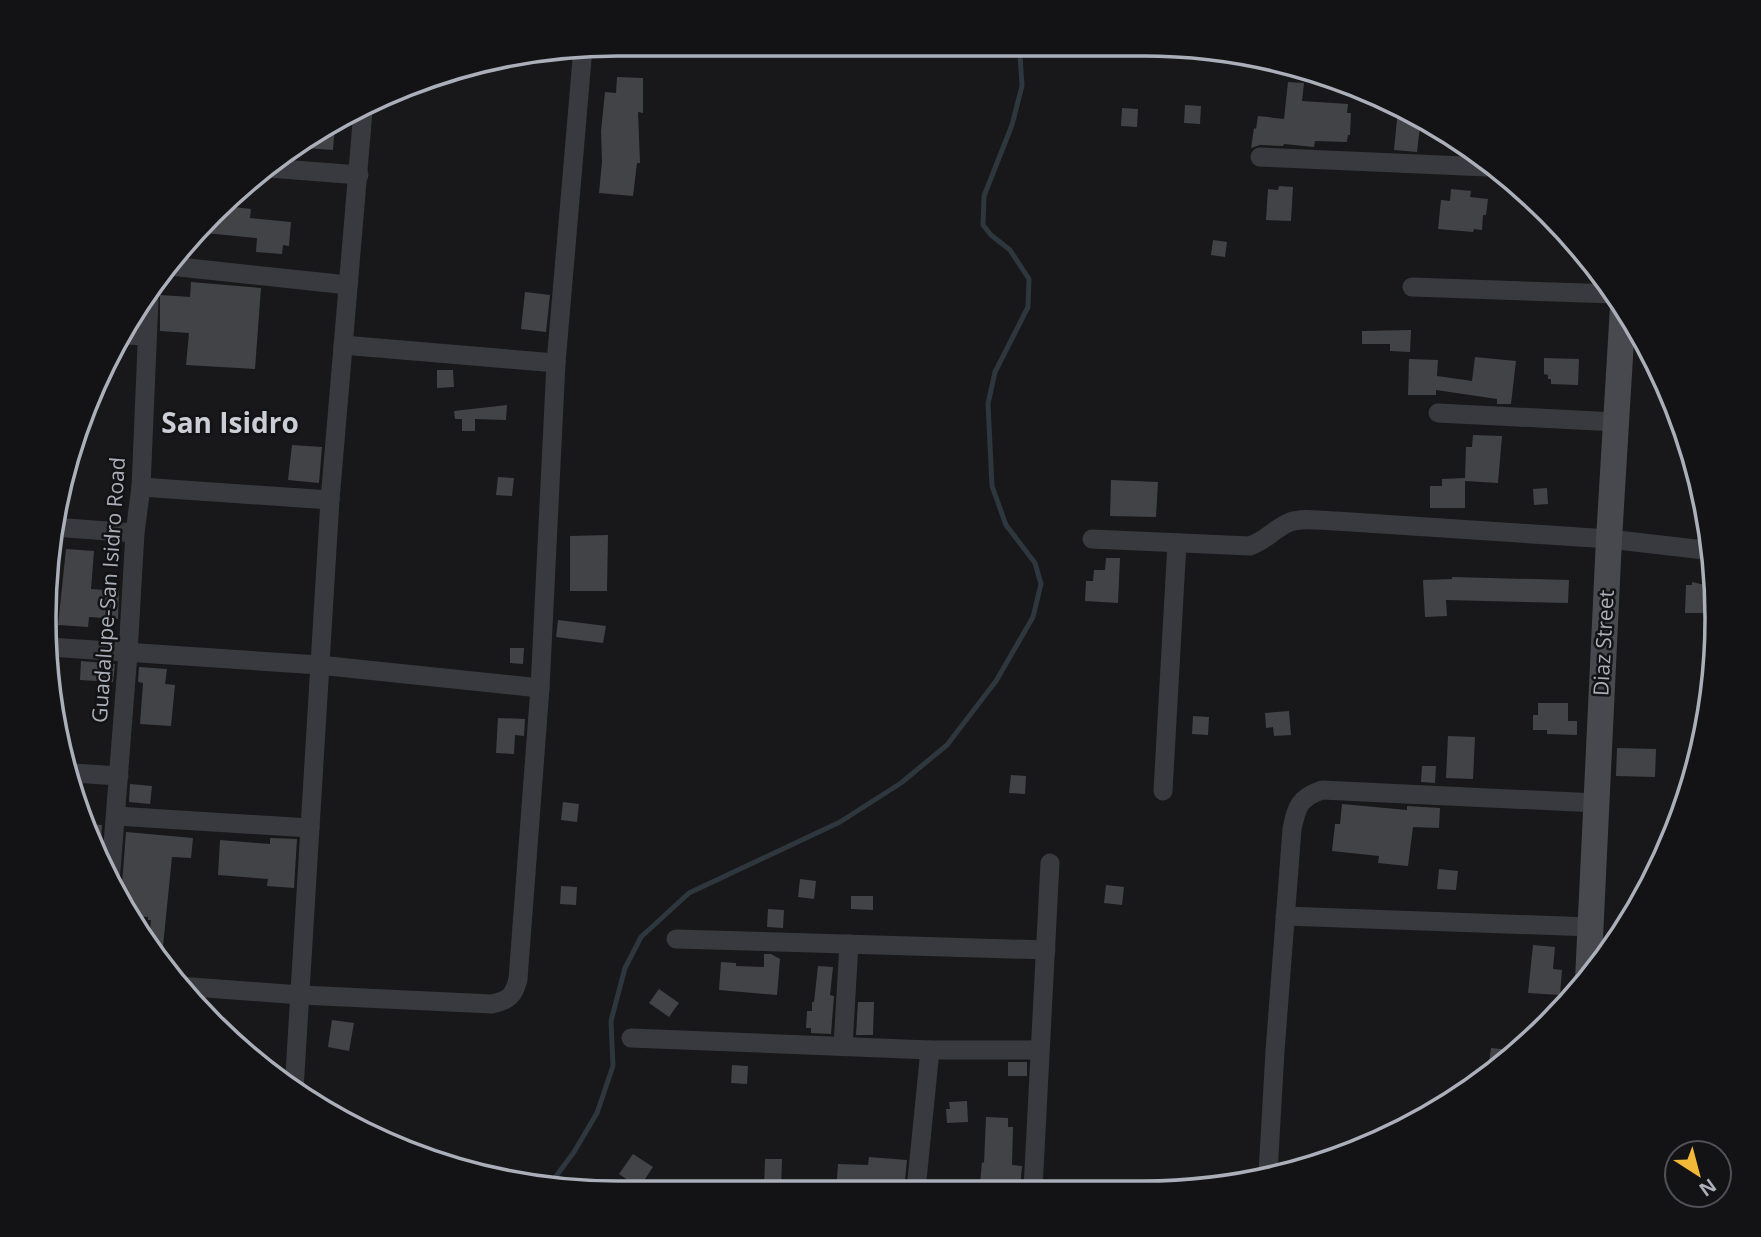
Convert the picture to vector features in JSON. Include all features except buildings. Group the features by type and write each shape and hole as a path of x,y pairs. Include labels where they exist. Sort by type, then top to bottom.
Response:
{"main road":[{"name":"Diaz Street","path":"1589,961 1622,324"}],"street":[{"path":"194,987 492,1004 504,1002 516,989 540,688 556,363 582,57"},
{"path":"295,1078 330,500 363,118"},
{"path":"1260,157 1477,167"},
{"path":"282,168 359,175"},
{"path":"180,267 348,285"},
{"path":"1412,287 1601,294"},
{"name":"Guadalupe-San Isidro Road","path":"112,862 135,533 141,487 137,336 142,319"},
{"path":"343,345 556,363"},
{"path":"1438,413 1616,422"},
{"path":"141,487 330,500"},
{"path":"1092,539 1250,546 1261,542 1289,522 1300,520 1609,539 1700,550"},
{"path":"64,528 135,533"},
{"path":"1163,791 1177,543"},
{"path":"57,648 319,665 540,688"},
{"path":"78,773 119,776"},
{"path":"1268,1166 1292,829 1297,807 1307,795 1322,790 1597,803"},
{"path":"116,816 310,828"},
{"path":"1033,1181 1050,863"},
{"path":"1285,916 1591,927"},
{"path":"676,939 1046,950"},
{"path":"843,1046 849,944"},
{"path":"631,1038 930,1050 1041,1050"},
{"path":"917,1181 930,1050"}],"waterway":[{"path":"555,1177 597,1113 613,1066 611,1021 625,968 641,937 689,893 840,822 901,783 947,745 996,681 1033,617 1041,584 1035,563 1006,525 992,486 988,404 995,372 1028,307 1029,279 1010,250 983,225 984,196 1012,125 1022,86 1020,56"}],"district":[{"name":"San Isidro","path":"230,423"}]}
